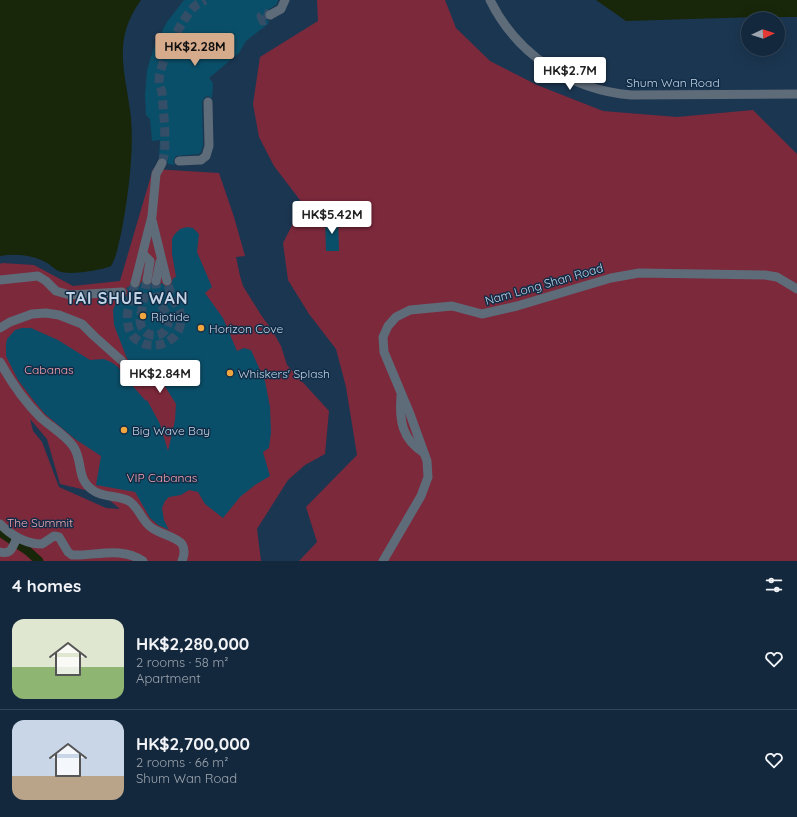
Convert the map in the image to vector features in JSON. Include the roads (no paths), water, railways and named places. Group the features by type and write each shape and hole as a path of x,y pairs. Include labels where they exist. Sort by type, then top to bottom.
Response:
{"street":[{"path":"270,15 281,9 284,0"},
{"name":"Shum Wan Road","path":"490,0 516,39 539,60 565,78 588,87 613,93 636,96 797,94"},
{"path":"179,161 201,160 206,156 209,146 208,102"},
{"path":"135,283 152,216 156,174 162,163"},
{"path":"152,216 167,281"},
{"path":"144,250 153,247 160,254"},
{"path":"144,250 150,261 152,280 160,254"},
{"name":"Nam Long Shan Road","path":"383,561 421,496 428,477 427,461 402,394 384,352 383,337 388,326 396,317 410,310 452,306 482,314 517,306 611,278 647,274 765,275 777,277 797,289"},
{"path":"0,280 38,276 46,281 56,291 70,295 122,292"},
{"path":"0,328 10,322 32,314 46,312 59,315 82,324 122,361"},
{"path":"0,362 14,385 32,408 73,446 78,456 81,476 88,486 98,494 124,499 131,502 151,528 179,541 184,550 182,561"},
{"path":"0,524 17,538 34,543 42,544 54,536 57,536 68,552 72,555 108,552 120,553 133,556 143,561"},
{"path":"0,552 7,553 10,551 17,538"}],"waterway":[{"path":"0,532 28,551 39,561"}],"tunnel":[{"path":"162,163 165,148 162,92 159,83 162,65 171,43 183,22 194,7 205,0"},
{"path":"264,13 270,15 263,21 261,16 264,13"},
{"path":"147,280 140,320 143,329 150,335 154,336 163,333 168,325 168,317 157,295 156,281"},
{"path":"135,283 128,309 128,325 132,335 139,341 148,345 157,345 174,337 179,329 181,318 180,311 174,301 167,281"}],"place":[{"name":"Riptide","path":"143,316"},
{"name":"Horizon Cove","path":"201,328"},
{"name":"Whiskers' Splash","path":"230,373"},
{"name":"Big Wave Bay","path":"124,430"}],"district":[{"name":"TAI SHUE WAN","path":"127,298"}],"park label":[{"name":"Cabanas","path":"49,369"},
{"name":"VIP Cabanas","path":"162,477"},
{"name":"The Summit","path":"40,522"}]}
